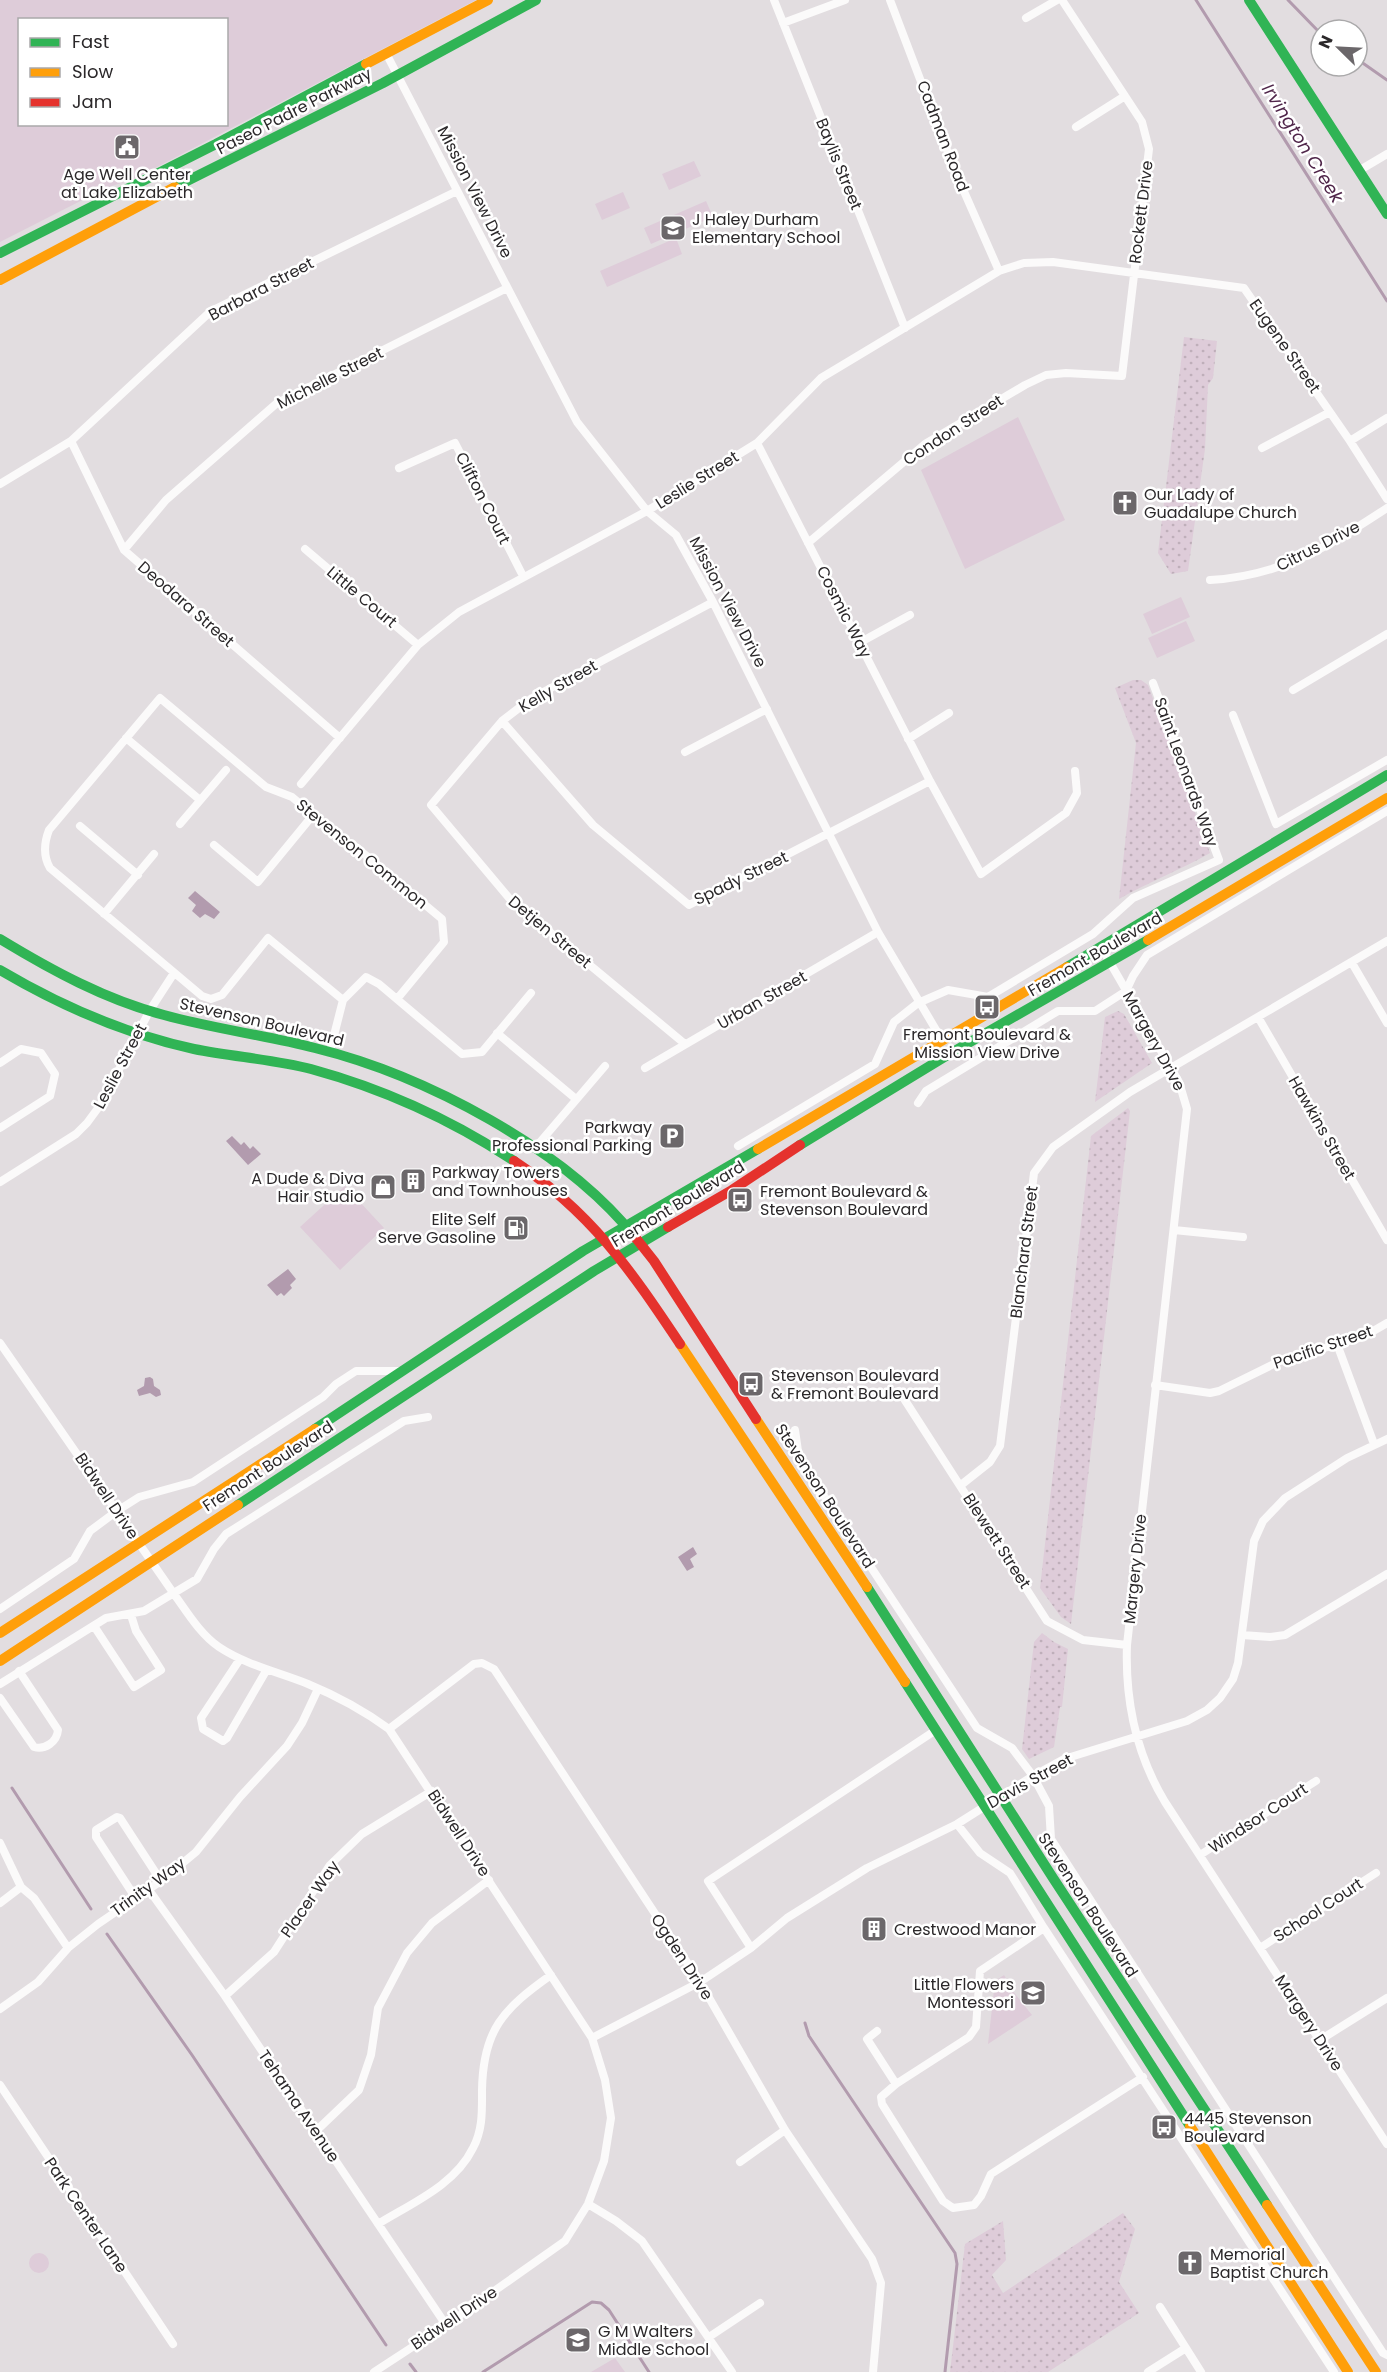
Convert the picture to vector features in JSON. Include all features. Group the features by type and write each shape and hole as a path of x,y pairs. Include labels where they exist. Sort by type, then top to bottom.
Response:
{"main road":[{"name":"Paseo Padre Parkway","path":"0,253 387,55 488,0"},
{"name":"Paseo Padre Parkway","path":"0,280 146,202 397,75 536,0"},
{"path":"1249,0 1387,214"},
{"name":"Fremont Boulevard","path":"0,1633 604,1238 854,1094 1387,775"},
{"name":"Fremont Boulevard","path":"0,1661 620,1256 951,1053 1110,963 1387,798"},
{"name":"Stevenson Boulevard","path":"0,939 48,968 101,992 150,1010 194,1023 330,1051 394,1073 441,1094 535,1148 588,1190 626,1226 641,1243 913,1656 1001,1797 1376,2372"},
{"name":"Stevenson Boulevard","path":"0,970 36,992 137,1035 221,1055 301,1066 361,1084 409,1104 456,1127 508,1158 563,1198 604,1238 620,1256 936,1730 1348,2372"},
{"name":"Mission View Drive","path":"942,1040 951,1053"}],"street":[{"name":"Baylis Street","path":"774,0 905,328"},
{"path":"783,23 844,0"},
{"name":"Cadman Road","path":"890,0 955,171 999,270"},
{"path":"1026,18 1057,0"},
{"name":"Rockett Drive","path":"1062,0 1142,122 1149,149 1122,376"},
{"name":"Mission View Drive","path":"387,55 577,422 646,511 676,535 713,602 878,932 942,1040"},
{"path":"1076,128 1125,96"},
{"path":"1360,170 1387,154"},
{"name":"Barbara Street","path":"0,484 71,441 211,311 457,191"},
{"name":"Leslie Street","path":"301,784 418,645 459,612 646,511 757,443 821,378 999,270 1024,262 1053,262 1133,273"},
{"name":"Eugene Street","path":"1133,273 1244,288 1350,441 1387,499"},
{"name":"Michelle Street","path":"124,550 166,500 277,403 507,288"},
{"name":"Condon Street","path":"808,543 925,444 1024,385 1046,375 1066,373 1122,376"},
{"path":"1262,448 1330,412"},
{"path":"1350,441 1387,418"},
{"name":"Deodara Street","path":"71,441 124,550 340,738"},
{"name":"Clifton Court","path":"399,468 455,443 523,576"},
{"name":"Cosmic Way","path":"757,443 908,739 981,874 1066,813 1077,793 1075,771"},
{"name":"Citrus Drive","path":"1210,580 1236,578 1286,566 1344,536 1387,508"},
{"name":"Little Court","path":"305,549 418,645"},
{"name":"Kelly Street","path":"430,805 502,721 532,698 713,602"},
{"path":"860,644 910,615"},
{"path":"1293,690 1387,634"},
{"name":"Saint Leonards Way","path":"1153,683 1219,860"},
{"name":"Stevenson Common","path":"343,1000 268,939 222,995 211,999 202,996 50,868 46,861 44,842 49,830 160,698 266,787 292,797 442,919 444,942 397,999"},
{"path":"685,752 767,709"},
{"path":"908,739 949,713"},
{"path":"1233,715 1276,824 1387,760"},
{"name":"Spady Street","path":"502,721 593,825 689,905 831,834 930,781"},
{"path":"126,738 200,800"},
{"path":"180,824 226,770"},
{"name":"Detjen Street","path":"430,805 509,898 685,1044"},
{"name":"Fremont Boulevard","path":"918,1103 926,1091 1058,1011 1095,1011 1126,991 1147,955 1387,811"},
{"path":"214,845 258,882 313,815"},
{"path":"80,826 138,874"},
{"path":"104,914 154,855"},
{"name":"Fremont Boulevard","path":"738,1146 875,1064 894,1022 918,1003 948,990 988,997 1093,933 1133,897 1219,860"},
{"name":"Urban Street","path":"645,1068 878,932"},
{"name":"Blanchard Street","path":"961,1485 990,1462 1000,1446 1034,1173 1053,1147 1130,1092 1387,942"},
{"name":"Margery Drive","path":"1101,947 1170,1068 1185,1097 1187,1109 1127,1645 1128,1697 1137,1738 1157,1788 1320,2040 1384,2132 1387,2144"},
{"path":"1352,963 1387,1023"},
{"path":"150,1010 174,973"},
{"path":"330,1051 343,1000 366,977 379,984 462,1054 482,1052 531,993"},
{"name":"Leslie Street","path":"0,1182 76,1134 87,1124 101,1104 150,1010"},
{"name":"Hawkins Street","path":"1258,1017 1387,1239"},
{"path":"497,1033 576,1099"},
{"path":"0,1063 21,1049 41,1053 55,1074 50,1096 0,1128"},
{"path":"535,1148 604,1066"},
{"path":"1174,1230 1243,1237"},
{"name":"Pacific Street","path":"1155,1385 1210,1393 1219,1391 1282,1360 1363,1337 1387,1323"},
{"name":"Bidwell Drive","path":"0,1343 150,1561 211,1639 240,1659 266,1671 318,1689 362,1709 389,1729 432,1791 592,2038 605,2080 611,2118 604,2161 588,2204 565,2241 446,2325 374,2372"},
{"path":"1337,1344 1374,1444"},
{"name":"Fremont Boulevard","path":"0,1609 74,1559 90,1531 139,1497 193,1482 325,1396 336,1384 356,1371 402,1371"},
{"name":"Blewett Street","path":"898,1391 1047,1621 1083,1640 1127,1645"},
{"name":"Fremont Boulevard","path":"0,1684 106,1618 144,1611 174,1594 197,1579 214,1549 226,1534 404,1421 428,1418"},
{"name":"Stevenson Boulevard","path":"795,1430 800,1458 977,1728 1012,1748 1033,1776 1049,1806 1051,1839 1383,2353 1387,2355"},
{"name":"Davis Street","path":"592,2038 700,1982 751,1948 787,1918 867,1868 957,1824 1064,1759 1187,1721 1208,1710 1220,1698 1233,1679 1238,1663 1254,1541 1263,1521 1285,1498 1347,1458 1387,1439"},
{"path":"1242,1635 1270,1637 1285,1635 1387,1574"},
{"path":"94,1626 134,1687 161,1670 136,1631 131,1615"},
{"path":"240,1659 201,1718 202,1729 223,1741 227,1738 266,1671"},
{"name":"Ogden Drive","path":"389,1729 474,1664 482,1664 494,1669 700,1982 785,2130 872,2259 881,2283 873,2372"},
{"path":"0,1698 34,1747 37,1749 48,1745 57,1737 58,1730 19,1671"},
{"name":"Trinity Way","path":"0,2009 38,1982 68,1947 135,1897 161,1881 196,1852 240,1797 287,1746 302,1724 318,1689"},
{"path":"751,1948 708,1881 936,1730"},
{"name":"Windsor Court","path":"1200,1855 1316,1781"},
{"name":"Placer Way","path":"225,1996 274,1952 330,1865 362,1834 432,1791"},
{"path":"135,1897 96,1837 96,1830 117,1817 120,1818 161,1881"},
{"path":"957,1824 980,1853 1010,1873 1334,2372"},
{"path":"0,1843 21,1887 34,1898 68,1947"},
{"name":"School Court","path":"1260,1948 1376,1873"},
{"path":"316,2131 359,2090 371,2055 378,2008 393,1975 407,1953 432,1923 489,1880"},
{"path":"0,1903 21,1887"},
{"name":"Tehama Avenue","path":"148,1890 225,1996 446,2325"},
{"path":"1044,1928 980,1971 976,2027 969,2037 896,2084 881,2097 882,2104 943,2201 953,2208 974,2205 981,2196 991,2174 1143,2077"},
{"path":"378,2224 451,2179 473,2149 483,2120 483,2060 492,2033 522,1996 551,1975"},
{"path":"1320,2040 1387,1998"},
{"path":"877,2031 867,2039 896,2084"},
{"name":"Park Center Lane","path":"0,2085 173,2344"},
{"path":"740,2162 785,2130"},
{"path":"588,2204 616,2221 642,2241 732,2372"},
{"path":"710,2337 760,2303"},
{"path":"1160,2307 1201,2372"},
{"path":"1148,2372 1186,2348"}],"shaded area":[{"path":"0,0 476,0 136,178 106,188 0,242"},
{"path":"694,161 701,176 669,190 662,174"},
{"path":"623,192 630,208 602,220 595,204"},
{"path":"706,201 713,217 651,244 644,228"},
{"path":"676,238 682,254 607,287 600,271"},
{"path":"1184,337 1217,341 1213,378 1208,385 1205,449 1188,571 1171,574 1158,553"},
{"path":"1018,417 1065,520 965,569 921,470"},
{"path":"1181,597 1190,617 1152,634 1143,614"},
{"path":"1186,621 1195,641 1157,658 1148,638"},
{"path":"1133,680 1141,680 1148,685 1210,853 1119,899 1136,743 1115,688"},
{"path":"195,891 220,912 214,919 205,914 200,918 192,911 196,905 188,898"},
{"path":"1118,1011 1124,1014 1152,1063 1095,1102 1105,1017"},
{"path":"1128,1108 1130,1111 1071,1624 1061,1617 1040,1588 1091,1136"},
{"path":"232,1136 241,1145 244,1142 250,1149 253,1146 261,1154 248,1165 226,1141"},
{"path":"345,1186 384,1228 340,1270 300,1227"},
{"path":"288,1269 296,1279 290,1285 292,1288 284,1296 281,1293 277,1296 267,1285"},
{"path":"150,1377 161,1395 156,1397 150,1393 139,1396 137,1390 144,1386 145,1378"},
{"path":"693,1547 697,1554 690,1559 694,1567 687,1571 678,1557"},
{"path":"1042,1633 1068,1649 1062,1707 1060,1707 1054,1747 1029,1759 1022,1749 1034,1642"},
{"path":"1004,1975 1010,1985 1006,1988 1008,1992 1012,1990 1032,2015 988,2044 995,1981"},
{"path":"1123,2213 1135,2229 1119,2282 1139,2313 1048,2372 950,2372 965,2244 1003,2221 1006,2260 992,2275 1003,2293"},
{"path":"39,2253 46,2256 49,2263 46,2270 39,2273 32,2270 29,2263 32,2256"},
{"path":"615,2358 625,2372 591,2372"}],"waterway":[{"name":"Irvington Creek","path":"1196,0 1387,301"},
{"path":"1288,0 1309,22"},
{"path":"1369,67 1387,80"},
{"path":"12,1788 91,1909"},
{"path":"107,1934 192,2055 386,2345"},
{"path":"805,2023 809,2036 955,2253 957,2264 945,2372"},
{"path":"483,2372 592,2302 601,2303 609,2310 649,2372"},
{"path":"410,2364 416,2372"}],"traffic: fast":[{"path":"175,187 383,83 536,0"},
{"path":"1249,0 1387,214"},
{"path":"0,253 216,144 366,64"},
{"path":"1067,967 1387,775"},
{"path":"0,939 79,983 142,1009 315,1048 357,1060 401,1076 445,1096 531,1145 605,1204 635,1237"},
{"path":"800,1145 951,1053 1148,940"},
{"path":"0,970 70,1007 118,1027 168,1043 311,1069 365,1086 442,1119 514,1161"},
{"path":"315,1429 583,1251 758,1149"},
{"path":"238,1505 594,1271 668,1227"},
{"path":"867,1587 1053,1878 1267,2205"},
{"path":"905,1682 1190,2126"}],"traffic: slow":[{"path":"366,64 488,0"},
{"path":"0,280 175,187"},
{"path":"1148,940 1387,798"},
{"path":"758,1149 1067,967"},
{"path":"680,1344 905,1682"},
{"path":"756,1419 867,1587"},
{"path":"0,1633 315,1429"},
{"path":"0,1661 238,1505"},
{"path":"1190,2126 1348,2372"},
{"path":"1267,2205 1376,2372"}],"traffic: jam":[{"path":"668,1227 732,1190 800,1145"},
{"path":"514,1161 565,1201 607,1244 644,1291 680,1344"},
{"path":"635,1237 654,1261 756,1419"}],"place":[{"name":"Age Well Center at Lake Elizabeth","path":"127,147"},
{"name":"J Haley Durham Elementary School","path":"673,228"},
{"name":"Our Lady of Guadalupe Church","path":"1125,503"},
{"name":"Fremont Boulevard & Mission View Drive","path":"987,1007"},
{"name":"Parkway Professional Parking","path":"672,1136"},
{"name":"Parkway Towers and Townhouses","path":"413,1181"},
{"name":"A Dude & Diva Hair Studio","path":"383,1187"},
{"name":"Fremont Boulevard & Stevenson Boulevard","path":"740,1200"},
{"name":"Elite Self Serve Gasoline","path":"516,1228"},
{"name":"Stevenson Boulevard & Fremont Boulevard","path":"751,1384"},
{"name":"Crestwood Manor","path":"874,1929"},
{"name":"Little Flowers Montessori","path":"1033,1993"},
{"name":"4445 Stevenson Boulevard","path":"1164,2127"},
{"name":"Memorial Baptist Church","path":"1190,2263"},
{"name":"G M Walters Middle School","path":"578,2340"}]}
